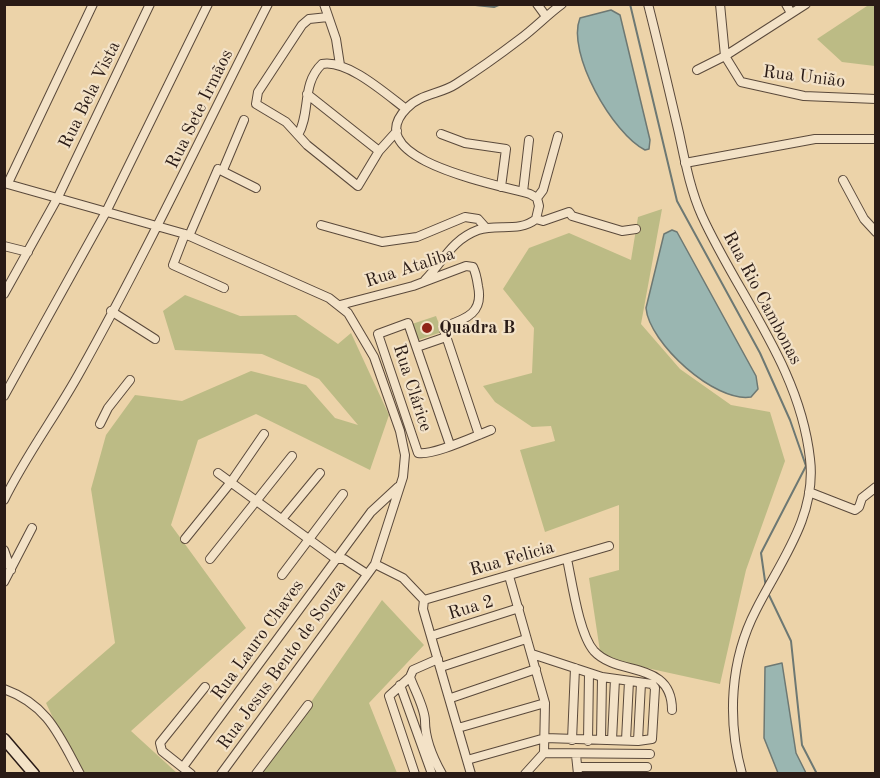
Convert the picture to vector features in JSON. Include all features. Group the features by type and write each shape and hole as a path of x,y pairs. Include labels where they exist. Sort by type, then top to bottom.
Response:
{"main road":[{"path":"4,739 34,774"}],"street":[{"path":"93,4 6,183 187,235 340,305 362,333 374,357 400,430 405,465 375,564 412,584 424,600 423,609 451,698 471,774"},
{"name":"Rua Bela Vista","path":"4,294 58,197 150,4"},
{"path":"4,396 106,212 208,4"},
{"name":"Rua Sete Irmãos","path":"4,500 81,370 159,226 268,4"},
{"path":"324,4 336,39 340,65"},
{"path":"537,4 545,15"},
{"path":"327,17 305,21 255,98 259,108 286,122 356,185 360,185 379,151 398,131 406,109 423,97 446,90 473,73 522,38 545,15 562,4"},
{"name":"Rua Rio Cambonas","path":"648,4 694,196 710,231 762,323 789,378 801,416 810,458 810,492 800,528 761,601 743,641 734,684 734,734 742,774"},
{"path":"786,4 791,13"},
{"path":"697,70 725,56 807,4"},
{"name":"Rua União","path":"723,6 725,56 736,78 752,86 804,96 876,99"},
{"path":"298,135 303,125 307,94 318,67 326,63 340,65 406,109"},
{"path":"307,94 379,151"},
{"path":"224,288 173,265 216,170 221,169 244,120"},
{"path":"398,131 404,145 424,162 523,192 538,200"},
{"path":"441,134 465,143 506,149 501,187"},
{"path":"536,219 538,200 558,136"},
{"path":"686,163 815,139 876,139"},
{"path":"523,192 529,140"},
{"path":"221,169 256,188"},
{"path":"843,180 864,219 876,232"},
{"path":"425,280 455,243 486,228 518,227 536,219 543,221 569,212 572,216 619,230 636,229"},
{"path":"321,225 382,242 417,237 465,217 478,219 486,228"},
{"path":"4,246 28,252"},
{"name":"Rua Ataliba","path":"340,305 413,286 466,266 473,267 480,295 478,307 472,315 442,327 446,337"},
{"path":"111,311 155,339"},
{"name":"Rua Clárice","path":"417,347 408,323 378,334 417,451 424,454 450,445"},
{"path":"479,435 446,337 417,347 450,445 479,435 491,430"},
{"path":"100,424 108,408 130,380"},
{"path":"185,539 231,482 264,434"},
{"path":"210,559 292,456"},
{"path":"218,472 336,559 344,559 367,574"},
{"path":"282,519 320,473"},
{"name":"Rua Lauro Chaves","path":"183,767 371,512 399,486"},
{"path":"810,492 855,510 859,507 862,498 876,487"},
{"path":"282,575 343,494"},
{"path":"4,582 32,528"},
{"name":"Rua Felicia","path":"424,600 609,546"},
{"path":"4,550 11,570"},
{"path":"567,559 585,635 593,651 606,659 659,679 669,693 672,710"},
{"name":"Rua Jesus Bento de Souza","path":"221,774 375,564"},
{"path":"509,576 545,703 544,753 525,774"},
{"name":"Rua 2","path":"432,636 519,608"},
{"path":"415,774 389,698 417,667 440,663 526,639"},
{"path":"467,760 545,738 572,741 651,740 655,688 652,684 602,677 532,654"},
{"path":"572,741 575,668"},
{"path":"451,698 536,669"},
{"path":"588,741 589,673"},
{"path":"410,677 425,722 428,740 442,774"},
{"path":"601,740 602,677"},
{"path":"612,740 615,679"},
{"path":"626,740 629,681"},
{"path":"638,741 642,683"},
{"path":"400,686 432,774"},
{"path":"191,774 162,751 160,743 206,687"},
{"path":"4,689 25,697 41,710 55,727 80,774"},
{"path":"458,728 545,703"},
{"path":"256,774 308,705"},
{"path":"544,753 650,754"},
{"path":"576,755 578,770 647,767"}],"shaded area":[{"path":"870,4 875,5 875,66 842,62 817,39"},
{"path":"662,209 641,324 680,369 731,405 770,412 785,461 746,570 720,684 601,658 589,578 619,570 619,505 545,532 520,450 555,441 551,426 532,427 495,402 483,386 532,373 534,328 503,289 529,248 569,233 631,260 638,217"},
{"path":"185,295 240,316 296,315 338,344 351,333 389,415 370,470 256,414 198,440 171,525 246,628 131,731 177,773 79,773 46,703 115,643 91,489 106,435 135,395 182,401 251,371 306,385 335,418 358,425 319,379 262,354 175,350 163,311"},
{"name":"Quadra B","path":"436,316 442,332 418,340 412,324"},
{"path":"382,600 424,645 369,703 397,773 262,774 266,757 309,705"}],"water":[{"path":"611,10 620,15 650,140 649,149 645,150 632,141 619,128 595,91 580,51 577,33 580,18"},
{"path":"672,230 677,232 756,376 758,389 751,397 736,396 720,391 703,381 671,353 650,322 646,308 664,234"},
{"path":"782,663 796,753 806,773 778,773 764,738 765,667"}],"waterway":[{"path":"466,4 494,7 501,4"},
{"path":"630,4 677,201 760,353 790,420 806,466 761,553 766,588"},
{"path":"768,593 791,641 802,745 817,774"}],"place":[{"name":"Quadra B","path":"427,328"}]}
